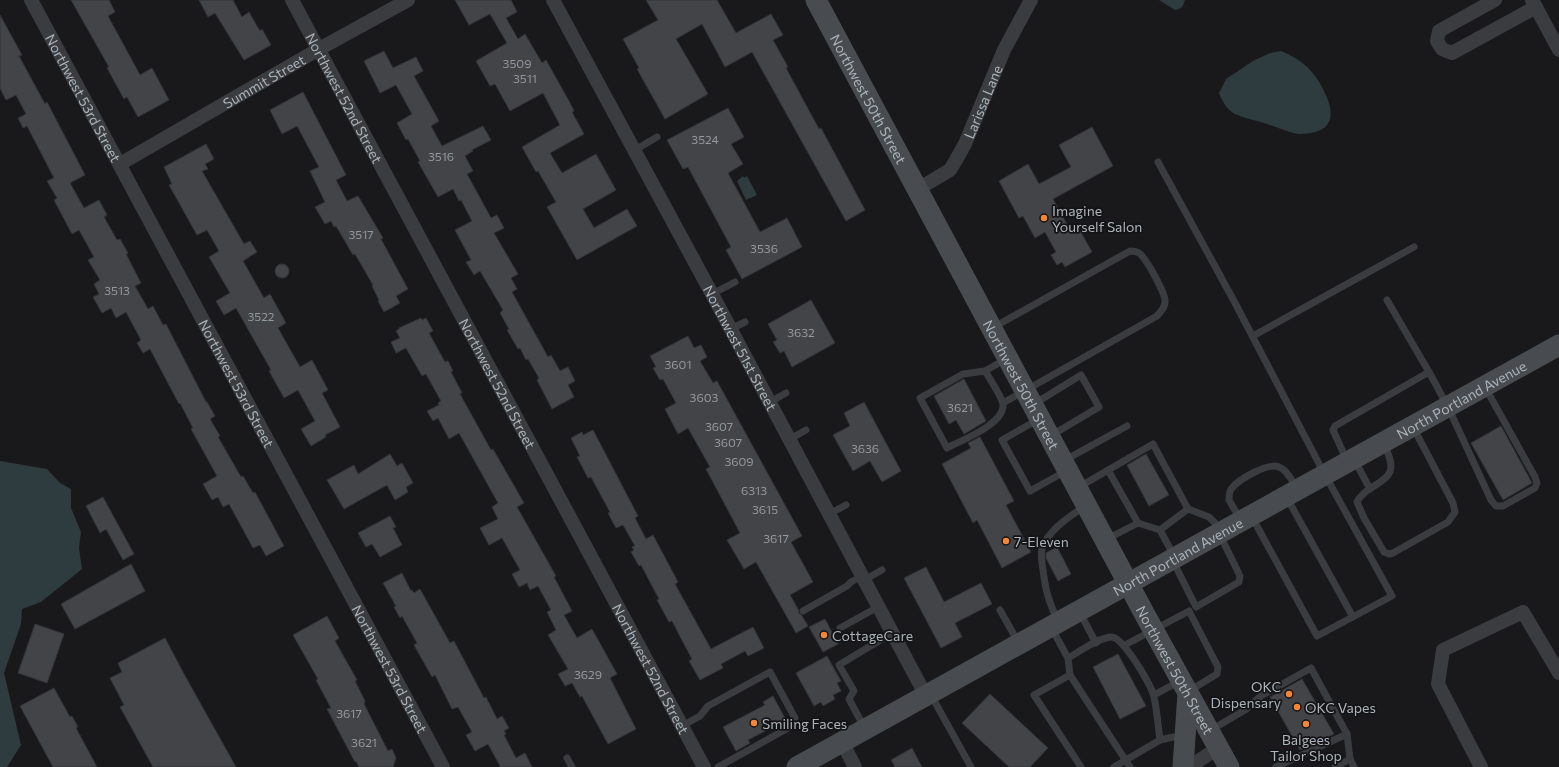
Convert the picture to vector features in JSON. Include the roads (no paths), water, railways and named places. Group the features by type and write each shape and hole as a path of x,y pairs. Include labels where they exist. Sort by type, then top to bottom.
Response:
{"main road":[{"name":"Northwest 50th Street","path":"816,0 1153,630 1229,767"},
{"name":"North Portland Avenue","path":"797,767 1246,518 1325,476 1559,345"},
{"path":"1183,767 1184,687"}],"street":[{"name":"Northwest 53rd Street","path":"31,0 443,767"},
{"name":"Northwest 52nd Street","path":"292,0 704,767"},
{"name":"Summit Street","path":"120,164 319,49 408,0"},
{"name":"Northwest 51st Street","path":"553,0 731,329 892,633 928,694"},
{"name":"Larissa Lane","path":"918,189 950,170 956,160 965,144 1004,50 1031,0"},
{"path":"1495,0 1439,31 1437,42 1442,49 1452,53 1534,4 1559,50"},
{"path":"1481,767 1438,684 1443,650 1523,612 1559,673"},
{"path":"1189,767 1214,740"},
{"path":"842,742 855,767"}],"lane":[{"path":"635,150 657,137"},
{"path":"1158,162 1253,336 1325,476 1392,596 1353,617 1317,636 1246,518 1228,500 1230,489 1239,481 1268,466 1279,466 1287,473 1292,493 1353,617"},
{"path":"1253,336 1414,247"},
{"path":"992,328 1130,251 1137,251 1143,256 1162,290 1166,300 1164,309 1002,440 1030,491 1065,465 1128,426"},
{"path":"712,294 735,282"},
{"path":"1387,300 1448,407 1491,500 1496,506 1503,506 1535,488 1537,483 1485,386"},
{"path":"731,329 745,322"},
{"path":"985,370 1003,403 1000,415 991,425 947,448 920,398 963,374 985,370 1008,358"},
{"path":"1370,489 1351,461 1333,430 1335,426 1429,372"},
{"path":"1003,403 1037,413 1100,407 1081,375 1037,413"},
{"path":"770,402 786,393"},
{"path":"1383,443 1391,460 1392,466 1390,473 1384,480 1361,495 1357,502 1384,552 1389,554 1448,522 1455,512 1453,504 1413,426"},
{"path":"790,440 806,430"},
{"path":"1124,645 1196,607 1238,582 1240,576 1221,532 1209,517 1188,509 1153,444 1108,470 1082,497 1063,520 1045,543 1042,550 1046,590 1055,624 1068,658 1070,675 1130,767"},
{"path":"1108,470 1138,523 1160,530 1196,607"},
{"path":"829,514 846,505"},
{"path":"1160,530 1188,509"},
{"path":"1105,540 1138,523"},
{"path":"803,611 847,586 851,582 882,570"},
{"path":"840,628 878,607"},
{"path":"1000,610 1018,644"},
{"path":"1079,611 1096,642"},
{"path":"1154,695 1184,687 1217,674 1218,667 1189,611"},
{"path":"865,729 849,700 854,691 839,665 892,633"},
{"path":"1068,658 1096,642 1113,637 1118,639 1124,645 1154,695 1160,740"},
{"path":"1214,740 1260,696 1311,668 1347,734 1350,759 1354,767"},
{"path":"682,726 700,716 708,706 770,672 795,718 790,727 718,767"},
{"path":"1070,675 1034,695 1082,767"},
{"path":"928,694 972,767"},
{"path":"1276,767 1347,734"},
{"path":"1114,767 1160,740 1173,737 1184,737"},
{"path":"567,758 572,767"},
{"path":"1334,767 1350,759"}],"place":[{"name":"Imagine Yourself Salon","path":"1044,218"},
{"name":"7-Eleven","path":"1006,541"},
{"name":"CottageCare","path":"824,635"},
{"name":"OKC Dispensary","path":"1289,694"},
{"name":"OKC Vapes","path":"1297,707"},
{"name":"Smiling Faces","path":"754,723"},
{"name":"Balgees Tailor Shop","path":"1306,724"}]}
